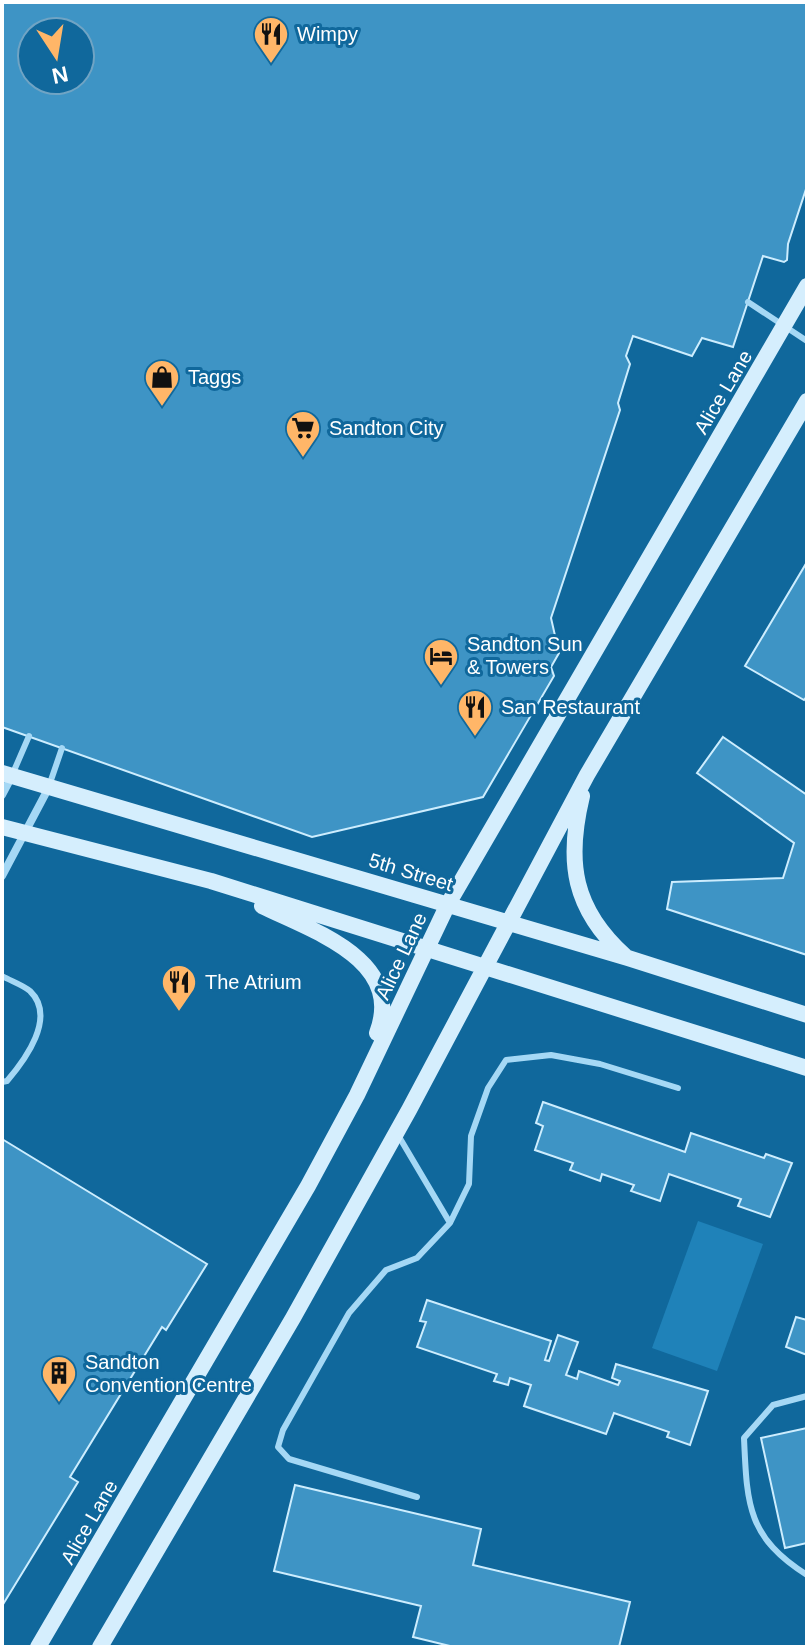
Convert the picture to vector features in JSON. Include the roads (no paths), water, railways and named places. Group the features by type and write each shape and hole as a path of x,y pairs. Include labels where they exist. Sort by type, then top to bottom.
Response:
{"street":[{"name":"Alice Lane","path":"38,1647 308,1186 357,1095 448,904 807,286"},
{"path":"100,1647 293,1318 587,775 807,401"},
{"name":"5th Street","path":"7,774 48,789 628,958 807,1015"},
{"path":"2,795 7,774"},
{"path":"587,775 575,825 573,862 579,889 587,912 603,935 628,958"},
{"path":"2,876 48,789"},
{"path":"2,827 211,881 427,949 485,964 807,1068"},
{"path":"211,881 328,939 360,960 372,973 383,997 382,1017 360,1077 357,1095"}],"lane":[{"path":"748,302 807,341"},
{"path":"7,774 29,736"},
{"path":"48,789 62,748"},
{"path":"2,976 29,990 38,1002 40,1016 37,1034 21,1065 7,1081 2,1082"},
{"path":"417,1497 289,1459 278,1447 283,1430 349,1313 386,1270 417,1258 450,1223 469,1184 471,1136 488,1088 506,1060 551,1055 600,1064 678,1088"},
{"path":"396,1132 450,1223"},
{"path":"807,1396 773,1405 744,1438 746,1487 759,1533 782,1559 807,1575"}],"place":[{"name":"Wimpy","path":"271,65"},
{"name":"Taggs","path":"162,408"},
{"name":"Sandton City","path":"303,459"},
{"name":"Sandton Sun & Towers","path":"441,687"},
{"name":"San Restaurant","path":"475,738"},
{"name":"The Atrium","path":"179,1013"},
{"name":"Sandton Convention Centre","path":"59,1404"}]}
